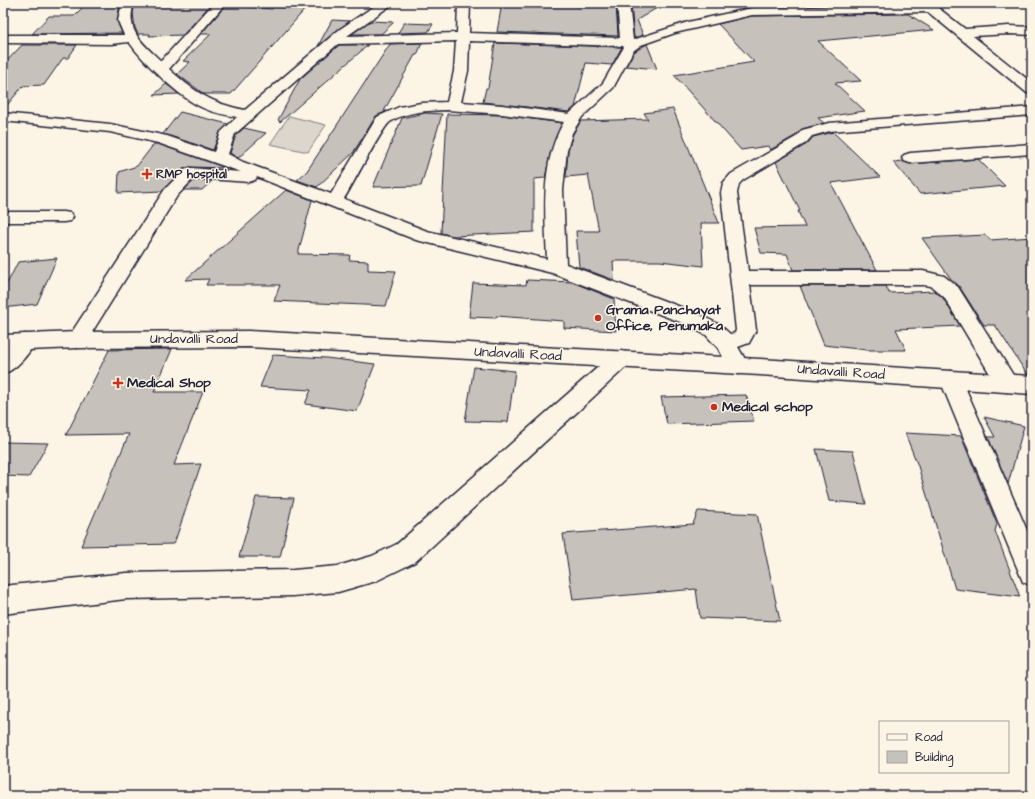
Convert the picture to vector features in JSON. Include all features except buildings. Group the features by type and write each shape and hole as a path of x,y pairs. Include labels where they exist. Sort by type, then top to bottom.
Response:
{"street":[{"path":"128,3 124,13 125,24 131,38 161,69 202,102 211,106 249,115"},
{"path":"161,69 220,3"},
{"path":"388,3 376,9 336,40 228,132 220,156 422,236 557,268 687,317 713,330 726,344 738,366"},
{"path":"453,106 461,71 464,3"},
{"path":"557,268 554,225 557,164 565,136 573,119 607,85 628,44 624,3"},
{"path":"336,40 462,37 628,44 639,42 713,18 750,11 929,6 1032,90"},
{"path":"962,33 1009,30 1032,31"},
{"path":"3,39 111,40 131,38"},
{"path":"334,202 382,120 389,115 419,107 453,106 515,111 573,119"},
{"path":"726,344 742,338 746,330 729,193 731,184 737,177 801,140 807,133 829,127 1032,111"},
{"path":"3,117 127,131 180,144 278,179"},
{"path":"910,158 1032,149"},
{"path":"77,340 172,193 190,173 278,179"},
{"path":"3,217 64,216"},
{"path":"739,278 923,278 937,281 952,292 1007,383"},
{"name":"Undavalli Road","path":"3,343 77,340 249,339 738,366 1032,385"},
{"path":"3,366 24,342"},
{"path":"3,600 126,586 293,583 338,580 376,568 406,553 621,360"},
{"path":"951,380 1032,573"}],"shaded area":[{"path":"289,116 326,125 308,152 270,144"}],"place":[{"name":"RMP hospital","path":"147,174"},
{"name":"Grama Panchayat Office, Penumaka","path":"598,318"},
{"name":"Medical Shop","path":"118,383"},
{"name":"Medical schop","path":"714,407"}]}
